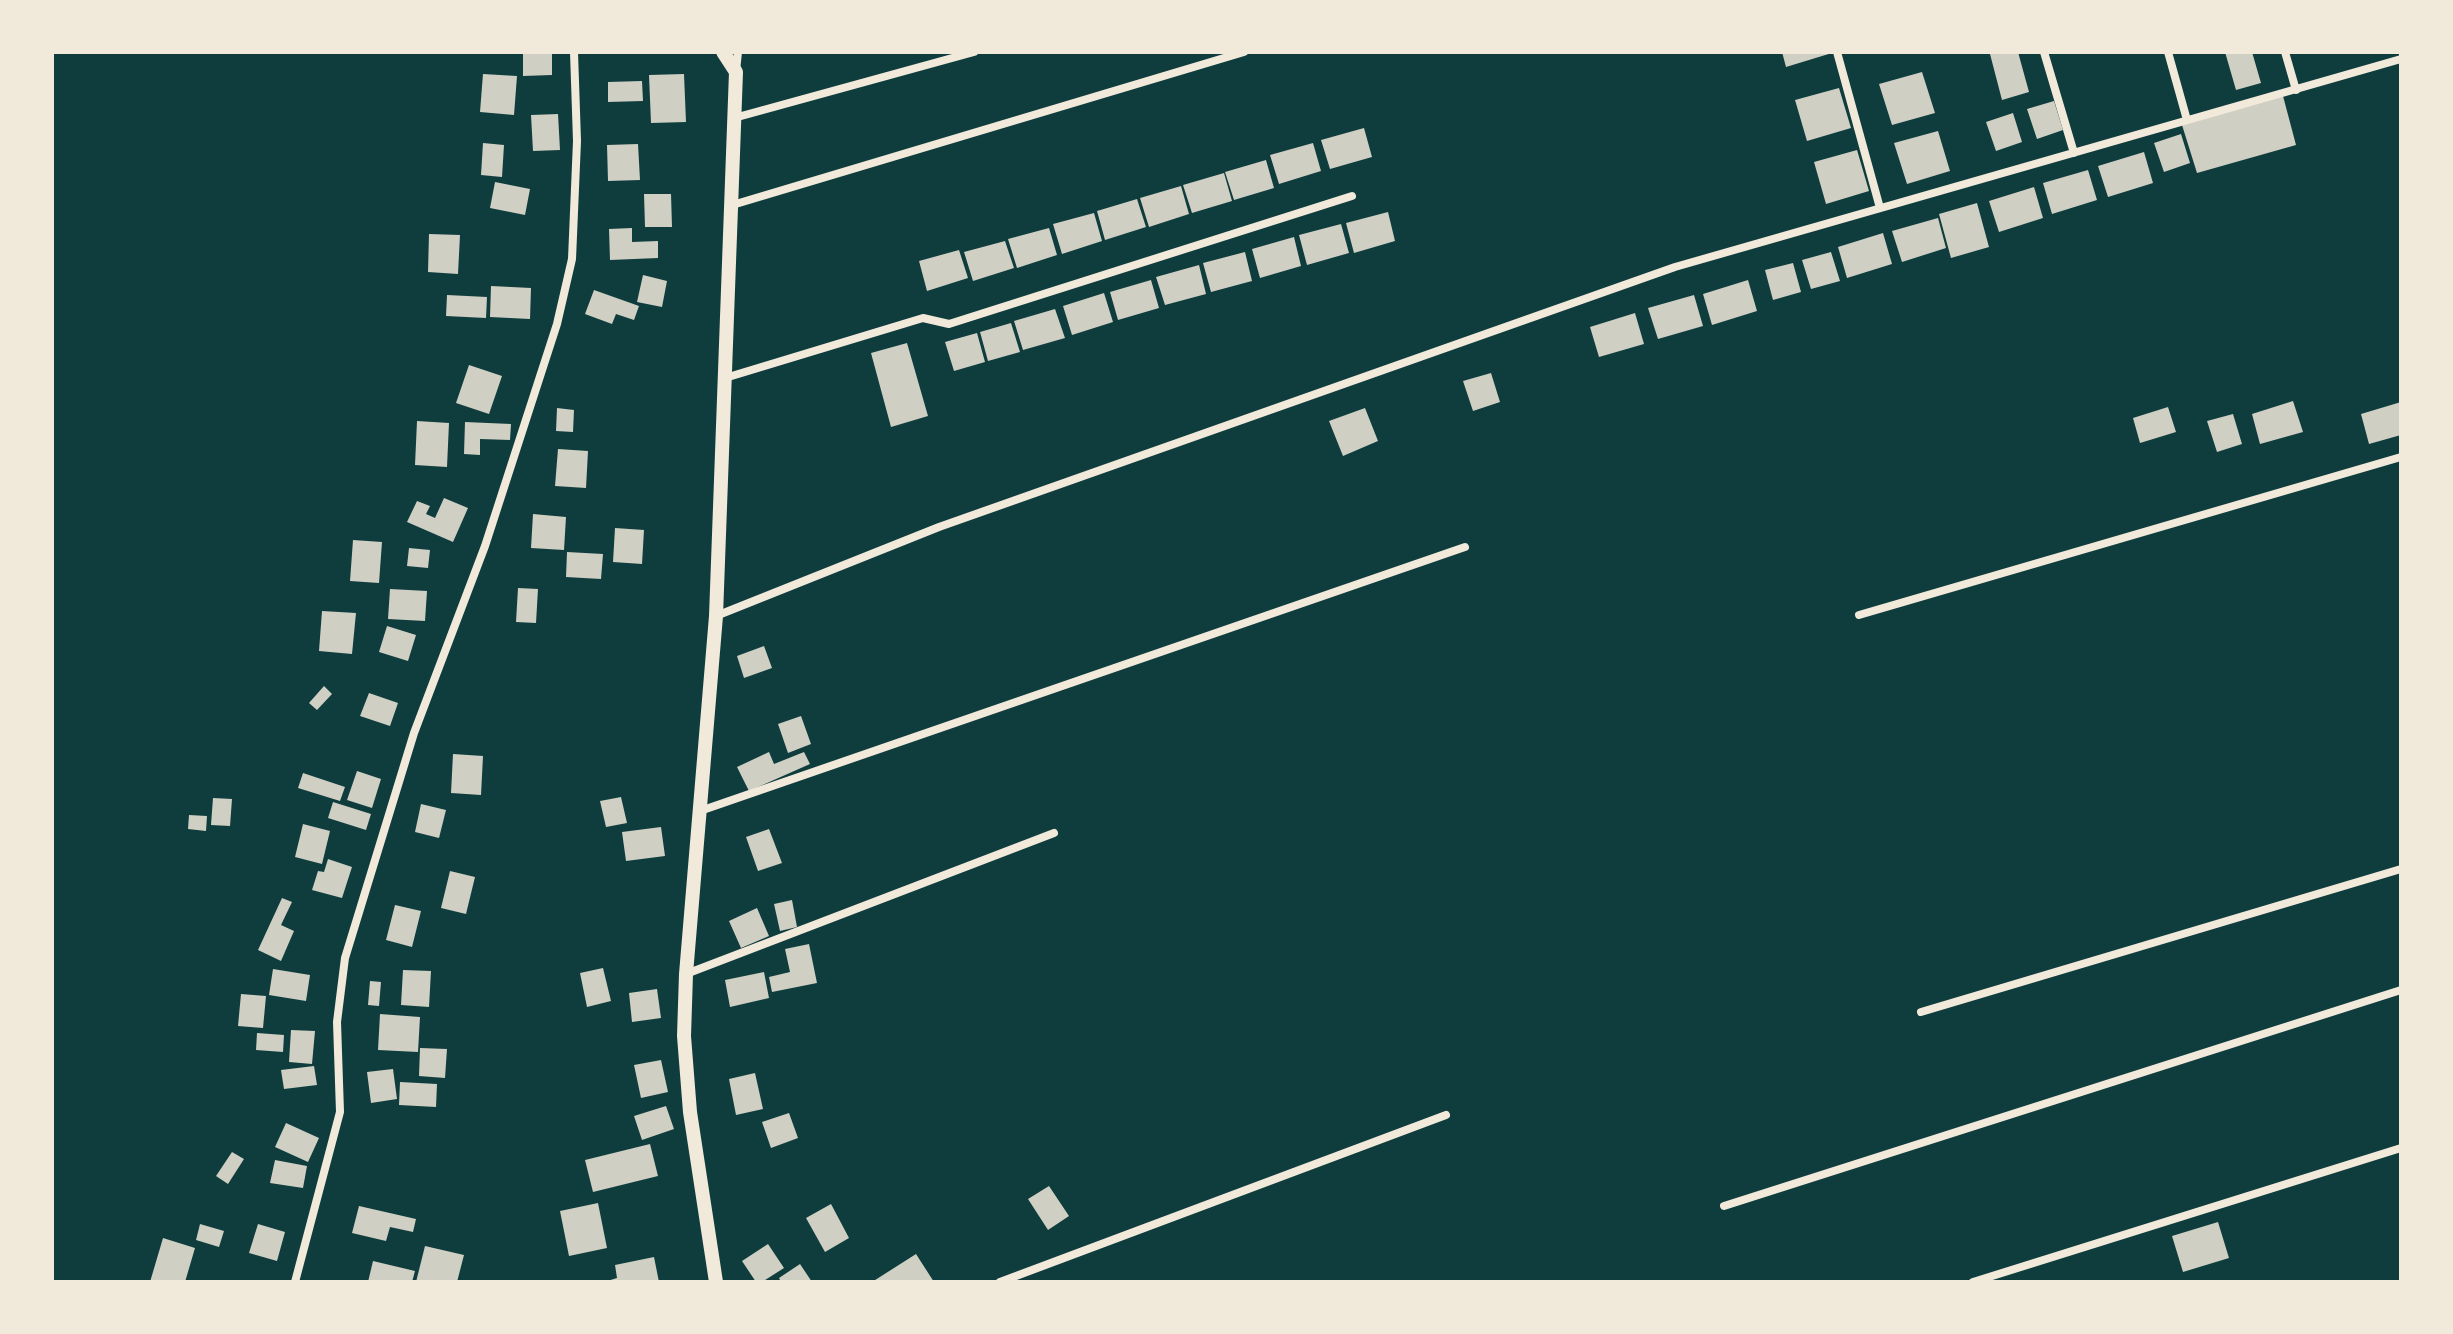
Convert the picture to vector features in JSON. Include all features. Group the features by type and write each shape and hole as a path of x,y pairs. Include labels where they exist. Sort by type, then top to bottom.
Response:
{"street":[{"path":"295,1282 340,1112 337,1022 345,958 414,733 485,546 538,389 572,259 577,141 574,52"},
{"path":"723,52 736,72"},
{"path":"716,1282 690,1112 684,1036 686,974 716,616 729,206 738,52"},
{"path":"734,118 974,52"},
{"path":"729,206 1244,52"},
{"path":"1837,52 1880,208"},
{"path":"2044,52 2074,153"},
{"path":"2168,52 2187,120"},
{"path":"2285,52 2296,90"},
{"path":"716,616 939,527 1675,267 2401,59"},
{"path":"725,378 923,318 949,324 1352,196"},
{"path":"1859,615 2401,457"},
{"path":"700,811 1465,547"},
{"path":"686,974 1054,833"},
{"path":"1921,1012 2401,869"},
{"path":"1724,1206 2401,990"},
{"path":"1000,1282 1446,1115"},
{"path":"1973,1282 2401,1148"}],"building":[{"path":"523,52 552,52 552,75 523,76"},
{"path":"1782,52 1832,52 1832,53 1786,67"},
{"path":"2018,52 2029,92 2002,100 1990,54"},
{"path":"2225,52 2252,52 2261,83 2236,90"},
{"path":"1922,72 1935,113 1892,125 1879,84"},
{"path":"483,74 517,76 514,115 480,112"},
{"path":"684,74 686,122 651,123 649,75"},
{"path":"642,81 643,101 608,102 608,82"},
{"path":"1839,88 1851,128 1807,141 1795,100"},
{"path":"2283,96 2296,145 2197,173 2182,125"},
{"path":"2054,101 2063,130 2037,139 2027,109"},
{"path":"2013,113 2022,142 1996,151 1986,122"},
{"path":"558,114 560,150 533,151 531,115"},
{"path":"1364,128 1372,157 1330,169 1321,140"},
{"path":"1938,131 1950,171 1907,184 1894,143"},
{"path":"2181,134 2190,163 2164,172 2154,143"},
{"path":"483,143 504,145 502,177 481,175"},
{"path":"1313,143 1321,171 1279,184 1270,155"},
{"path":"638,144 640,180 608,181 607,145"},
{"path":"1857,150 1869,191 1826,204 1814,162"},
{"path":"2144,152 2153,183 2108,197 2098,166"},
{"path":"1266,160 1274,188 1234,200 1225,172"},
{"path":"2088,170 2097,200 2052,214 2043,183"},
{"path":"1224,173 1232,201 1192,213 1183,185"},
{"path":"495,182 530,189 525,215 490,208"},
{"path":"1181,186 1189,214 1149,227 1140,198"},
{"path":"2034,187 2043,218 1999,232 1989,201"},
{"path":"644,194 671,194 672,227 645,227"},
{"path":"1137,199 1146,227 1105,240 1097,211"},
{"path":"1977,203 1989,247 1951,258 1939,214"},
{"path":"1388,212 1395,241 1354,253 1346,223"},
{"path":"1094,213 1102,241 1062,254 1053,224"},
{"path":"1938,218 1946,248 1902,262 1892,231"},
{"path":"1341,224 1349,253 1307,265 1299,235"},
{"path":"632,228 632,242 658,241 658,258 610,260 609,229"},
{"path":"1049,228 1057,255 1017,268 1008,239"},
{"path":"1883,233 1892,264 1847,278 1838,247"},
{"path":"429,234 460,235 458,274 428,272"},
{"path":"1294,237 1301,266 1260,278 1252,249"},
{"path":"1005,241 1014,268 973,281 964,252"},
{"path":"959,250 968,278 927,291 919,261"},
{"path":"1245,252 1252,281 1211,292 1203,263"},
{"path":"1831,252 1840,281 1811,289 1802,260"},
{"path":"1793,263 1801,292 1773,300 1765,270"},
{"path":"1199,265 1206,294 1165,305 1156,277"},
{"path":"643,275 667,281 662,307 637,302"},
{"path":"1151,280 1159,308 1118,320 1110,292"},
{"path":"1748,280 1757,311 1712,325 1703,294"},
{"path":"491,286 531,288 530,319 490,317"},
{"path":"594,290 639,306 634,320 616,314 612,324 585,314"},
{"path":"1104,293 1113,322 1072,335 1063,306"},
{"path":"447,295 487,297 486,318 446,316"},
{"path":"1694,295 1703,326 1658,339 1648,308"},
{"path":"1055,309 1065,338 1023,350 1014,321"},
{"path":"1635,313 1644,344 1599,357 1590,327"},
{"path":"1011,323 1020,352 988,361 980,332"},
{"path":"977,333 985,362 954,371 945,342"},
{"path":"907,343 928,416 891,427 871,353"},
{"path":"469,365 502,376 489,414 456,403"},
{"path":"1491,373 1500,402 1473,411 1463,381"},
{"path":"2293,401 2303,432 2260,444 2252,414"},
{"path":"2401,402 2401,435 2369,444 2361,414"},
{"path":"2168,407 2176,432 2140,443 2133,418"},
{"path":"557,408 574,410 573,432 556,431"},
{"path":"1365,408 1378,441 1343,456 1329,421"},
{"path":"2233,414 2242,444 2217,452 2207,421"},
{"path":"417,421 449,423 447,467 415,465"},
{"path":"465,422 511,424 510,440 480,439 480,455 464,454"},
{"path":"558,449 588,451 586,488 555,486"},
{"path":"444,498 468,508 453,542 407,522 417,501 430,506 426,514 435,518"},
{"path":"533,514 566,517 564,550 531,548"},
{"path":"615,528 644,530 642,564 613,562"},
{"path":"353,540 382,542 379,583 350,581"},
{"path":"409,548 430,550 428,568 407,566"},
{"path":"567,552 603,554 601,579 566,577"},
{"path":"518,588 538,589 536,623 516,622"},
{"path":"390,589 427,591 425,621 388,619"},
{"path":"322,611 356,613 352,654 319,651"},
{"path":"387,626 416,635 408,661 379,652"},
{"path":"764,646 772,668 744,678 737,656"},
{"path":"324,686 332,694 317,710 309,703"},
{"path":"369,693 398,703 390,726 360,716"},
{"path":"801,716 811,744 788,753 778,724"},
{"path":"769,752 774,764 804,752 810,764 749,791 737,767"},
{"path":"453,754 483,756 481,795 451,793"},
{"path":"357,771 381,779 372,808 347,800"},
{"path":"303,773 345,787 340,801 298,788"},
{"path":"621,797 627,823 606,827 600,801"},
{"path":"213,798 232,799 230,826 211,825"},
{"path":"333,802 371,814 366,830 328,818"},
{"path":"421,804 446,810 439,838 415,832"},
{"path":"189,815 207,816 206,831 188,829"},
{"path":"303,824 330,831 322,864 295,857"},
{"path":"661,827 665,856 626,861 622,832"},
{"path":"769,829 782,863 758,871 746,837"},
{"path":"328,859 352,867 342,898 312,890 318,871 324,872"},
{"path":"450,871 475,877 466,914 441,908"},
{"path":"282,898 292,902 281,925 294,931 281,961 258,950"},
{"path":"792,900 797,927 780,931 774,904"},
{"path":"395,905 421,911 412,947 386,940"},
{"path":"757,908 769,936 741,948 729,921"},
{"path":"809,944 817,983 772,992 769,977 790,972 785,949"},
{"path":"603,968 611,1001 587,1007 580,973"},
{"path":"273,969 310,975 306,1001 269,995"},
{"path":"403,970 431,971 429,1007 401,1005"},
{"path":"764,972 769,998 730,1007 725,980"},
{"path":"370,981 381,982 379,1006 368,1005"},
{"path":"657,989 661,1018 632,1022 629,993"},
{"path":"241,994 266,996 263,1028 238,1026"},
{"path":"380,1014 420,1017 418,1052 378,1050"},
{"path":"291,1030 315,1031 312,1064 289,1062"},
{"path":"257,1033 284,1035 283,1052 256,1050"},
{"path":"420,1048 447,1049 445,1078 419,1076"},
{"path":"661,1060 668,1092 641,1098 634,1065"},
{"path":"314,1066 317,1085 284,1089 281,1070"},
{"path":"393,1069 397,1099 371,1103 367,1072"},
{"path":"755,1073 763,1109 736,1115 729,1079"},
{"path":"400,1082 437,1084 436,1107 399,1105"},
{"path":"666,1106 674,1129 642,1140 634,1116"},
{"path":"789,1113 798,1138 771,1148 762,1122"},
{"path":"286,1123 319,1138 308,1162 275,1147"},
{"path":"650,1144 658,1176 593,1192 585,1160"},
{"path":"232,1152 244,1159 228,1184 216,1176"},
{"path":"275,1160 307,1166 303,1188 270,1183"},
{"path":"1049,1186 1069,1216 1048,1230 1028,1199"},
{"path":"598,1203 607,1248 569,1256 560,1211"},
{"path":"831,1204 849,1238 825,1252 806,1218"},
{"path":"359,1206 416,1219 413,1232 390,1227 386,1241 352,1233"},
{"path":"2218,1222 2229,1258 2183,1272 2172,1236"},
{"path":"200,1224 224,1231 219,1247 196,1240"},
{"path":"258,1224 285,1232 277,1261 249,1253"},
{"path":"163,1238 195,1248 185,1282 150,1282"},
{"path":"768,1244 784,1268 762,1282 756,1282 742,1261"},
{"path":"425,1246 464,1255 457,1282 416,1282"},
{"path":"916,1254 934,1282 872,1282"},
{"path":"654,1257 659,1282 604,1282 617,1278 615,1265"},
{"path":"373,1261 415,1271 412,1282 368,1282"},
{"path":"800,1264 812,1282 781,1282 779,1278"}]}
